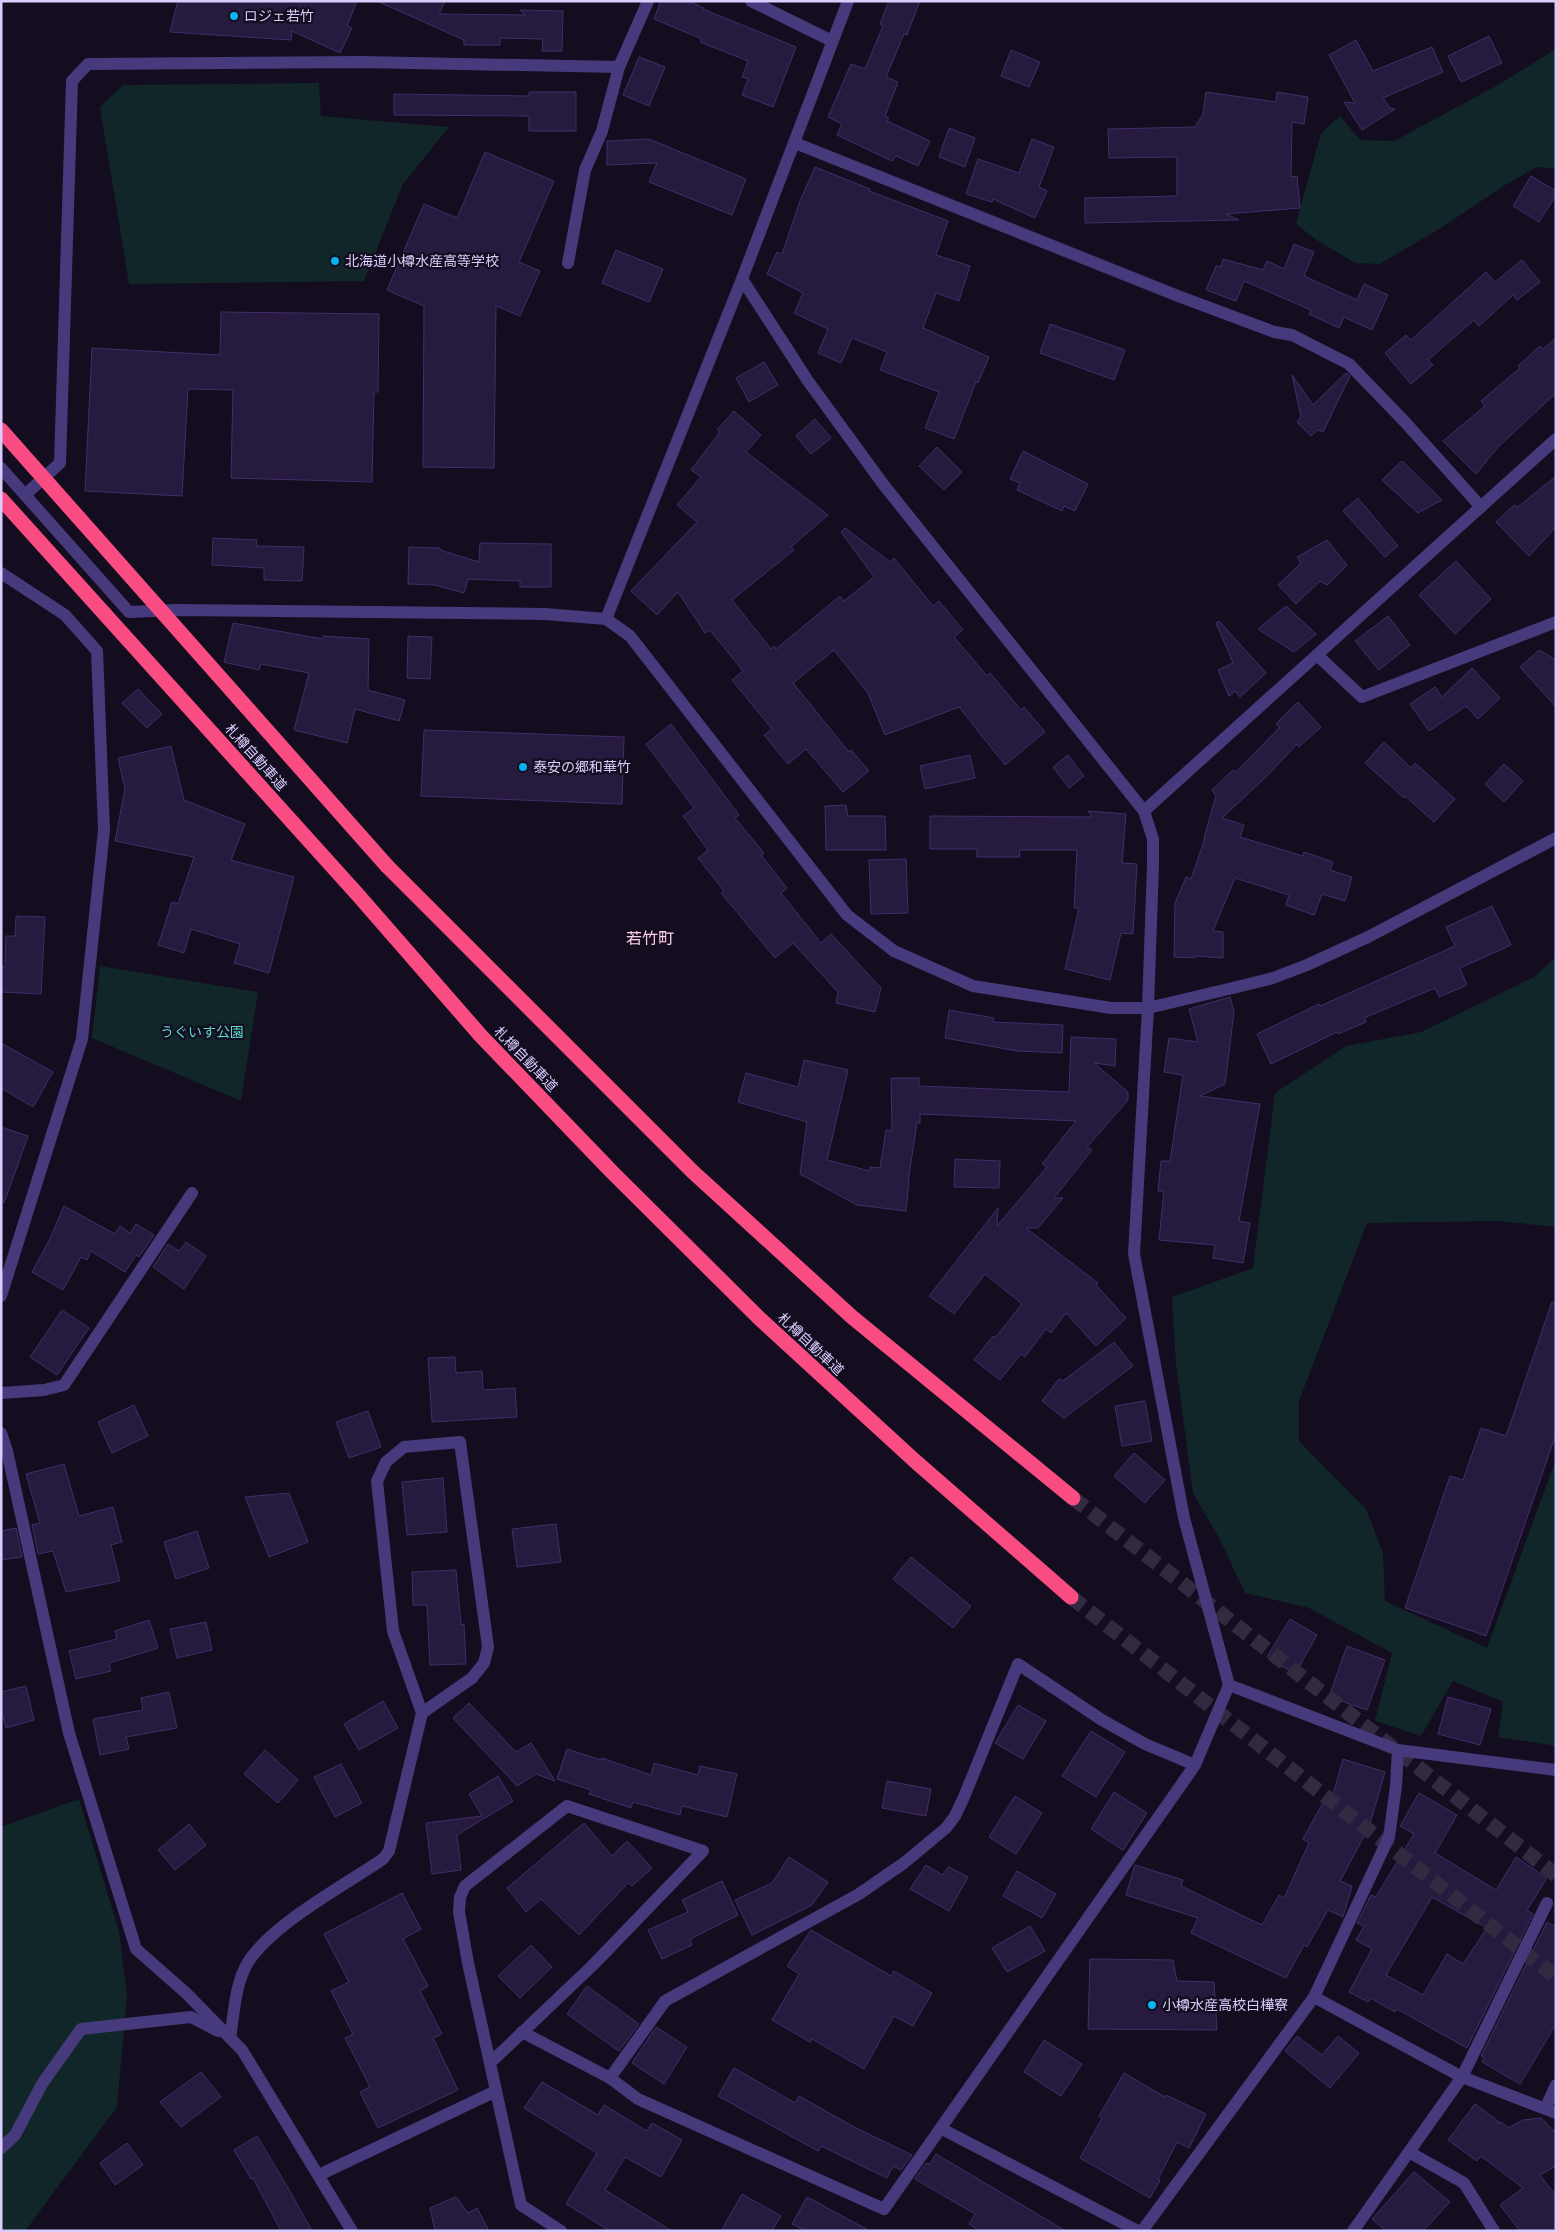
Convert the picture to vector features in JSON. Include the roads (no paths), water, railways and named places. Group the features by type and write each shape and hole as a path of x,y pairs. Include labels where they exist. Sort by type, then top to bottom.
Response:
{"highway":[{"name":"札樽自動車道","path":"1,430 386,866 693,1172 852,1317 1073,1498"},
{"name":"札樽自動車道","path":"1,499 358,895 482,1036 612,1172 759,1318 915,1461 1071,1597"}],"street":[{"path":"568,263 585,170 602,131 619,67 648,1"},
{"path":"751,1 832,41"},
{"path":"606,619 742,279 848,1"},
{"path":"25,495 60,462 72,80 88,64 362,62 619,67"},
{"path":"795,143 1178,296 1274,332 1292,335 1349,364 1481,507"},
{"path":"522,2032 610,2078 638,2099 884,2209 942,2129 1195,1765 1229,1685 1184,1518 1134,1254 1148,1008 1153,839 1144,811 883,484 808,381 742,279"},
{"path":"1144,811 1556,439"},
{"path":"1,468 129,612 176,610 546,614 606,619 630,636 847,915 894,951 974,986 1111,1008 1148,1008 1273,978 1307,965 1368,937 1556,838"},
{"path":"1,573 65,615 97,651 104,830 82,1039 1,1296"},
{"path":"1317,655 1362,697 1556,622"},
{"path":"1,1392 44,1390 64,1385 192,1194"},
{"path":"1,1433 7,1451 69,1734 136,1949 186,1993 242,2050 352,2231"},
{"path":"230,2038 238,1988 247,1965 260,1947 285,1924 384,1859 389,1851 422,1713 393,1631 377,1481 386,1462 404,1447 460,1442 488,1647 484,1663 472,1678 422,1713"},
{"path":"610,2078 664,2000 859,1894 904,1863 946,1828 955,1816 964,1797 1018,1664 1102,1720 1145,1744 1195,1765"},
{"path":"1229,1685 1398,1750 1556,1770"},
{"path":"942,2129 1140,2231 1314,1997 1389,1837 1396,1786 1398,1750"},
{"path":"490,2063 593,1966 703,1850 567,1806 465,1886 460,1897 459,1912 468,1963 521,2205 561,2231"},
{"path":"1352,2231 1462,2077 1547,1903"},
{"path":"1314,1997 1462,2077 1492,2090 1551,2110 1556,2085"},
{"path":"1,2148 15,2135 42,2084 81,2029 191,2017 230,2038"},
{"path":"319,2175 496,2090"},
{"path":"1409,2152 1464,2183 1494,2231"}],"tunnel":[{"path":"1073,1498 1556,1875"},
{"path":"1071,1597 1556,1977"}],"place":[{"name":"ロジェ若竹","path":"234,16"},
{"name":"北海道小樽水産高等学校","path":"335,261"},
{"name":"泰安の郷和華竹","path":"523,767"},
{"name":"小樽水産高校白樺寮","path":"1152,2005"}],"district":[{"name":"若竹町","path":"650,938"}],"park label":[{"name":"うぐいす公園","path":"202,1032"}]}
